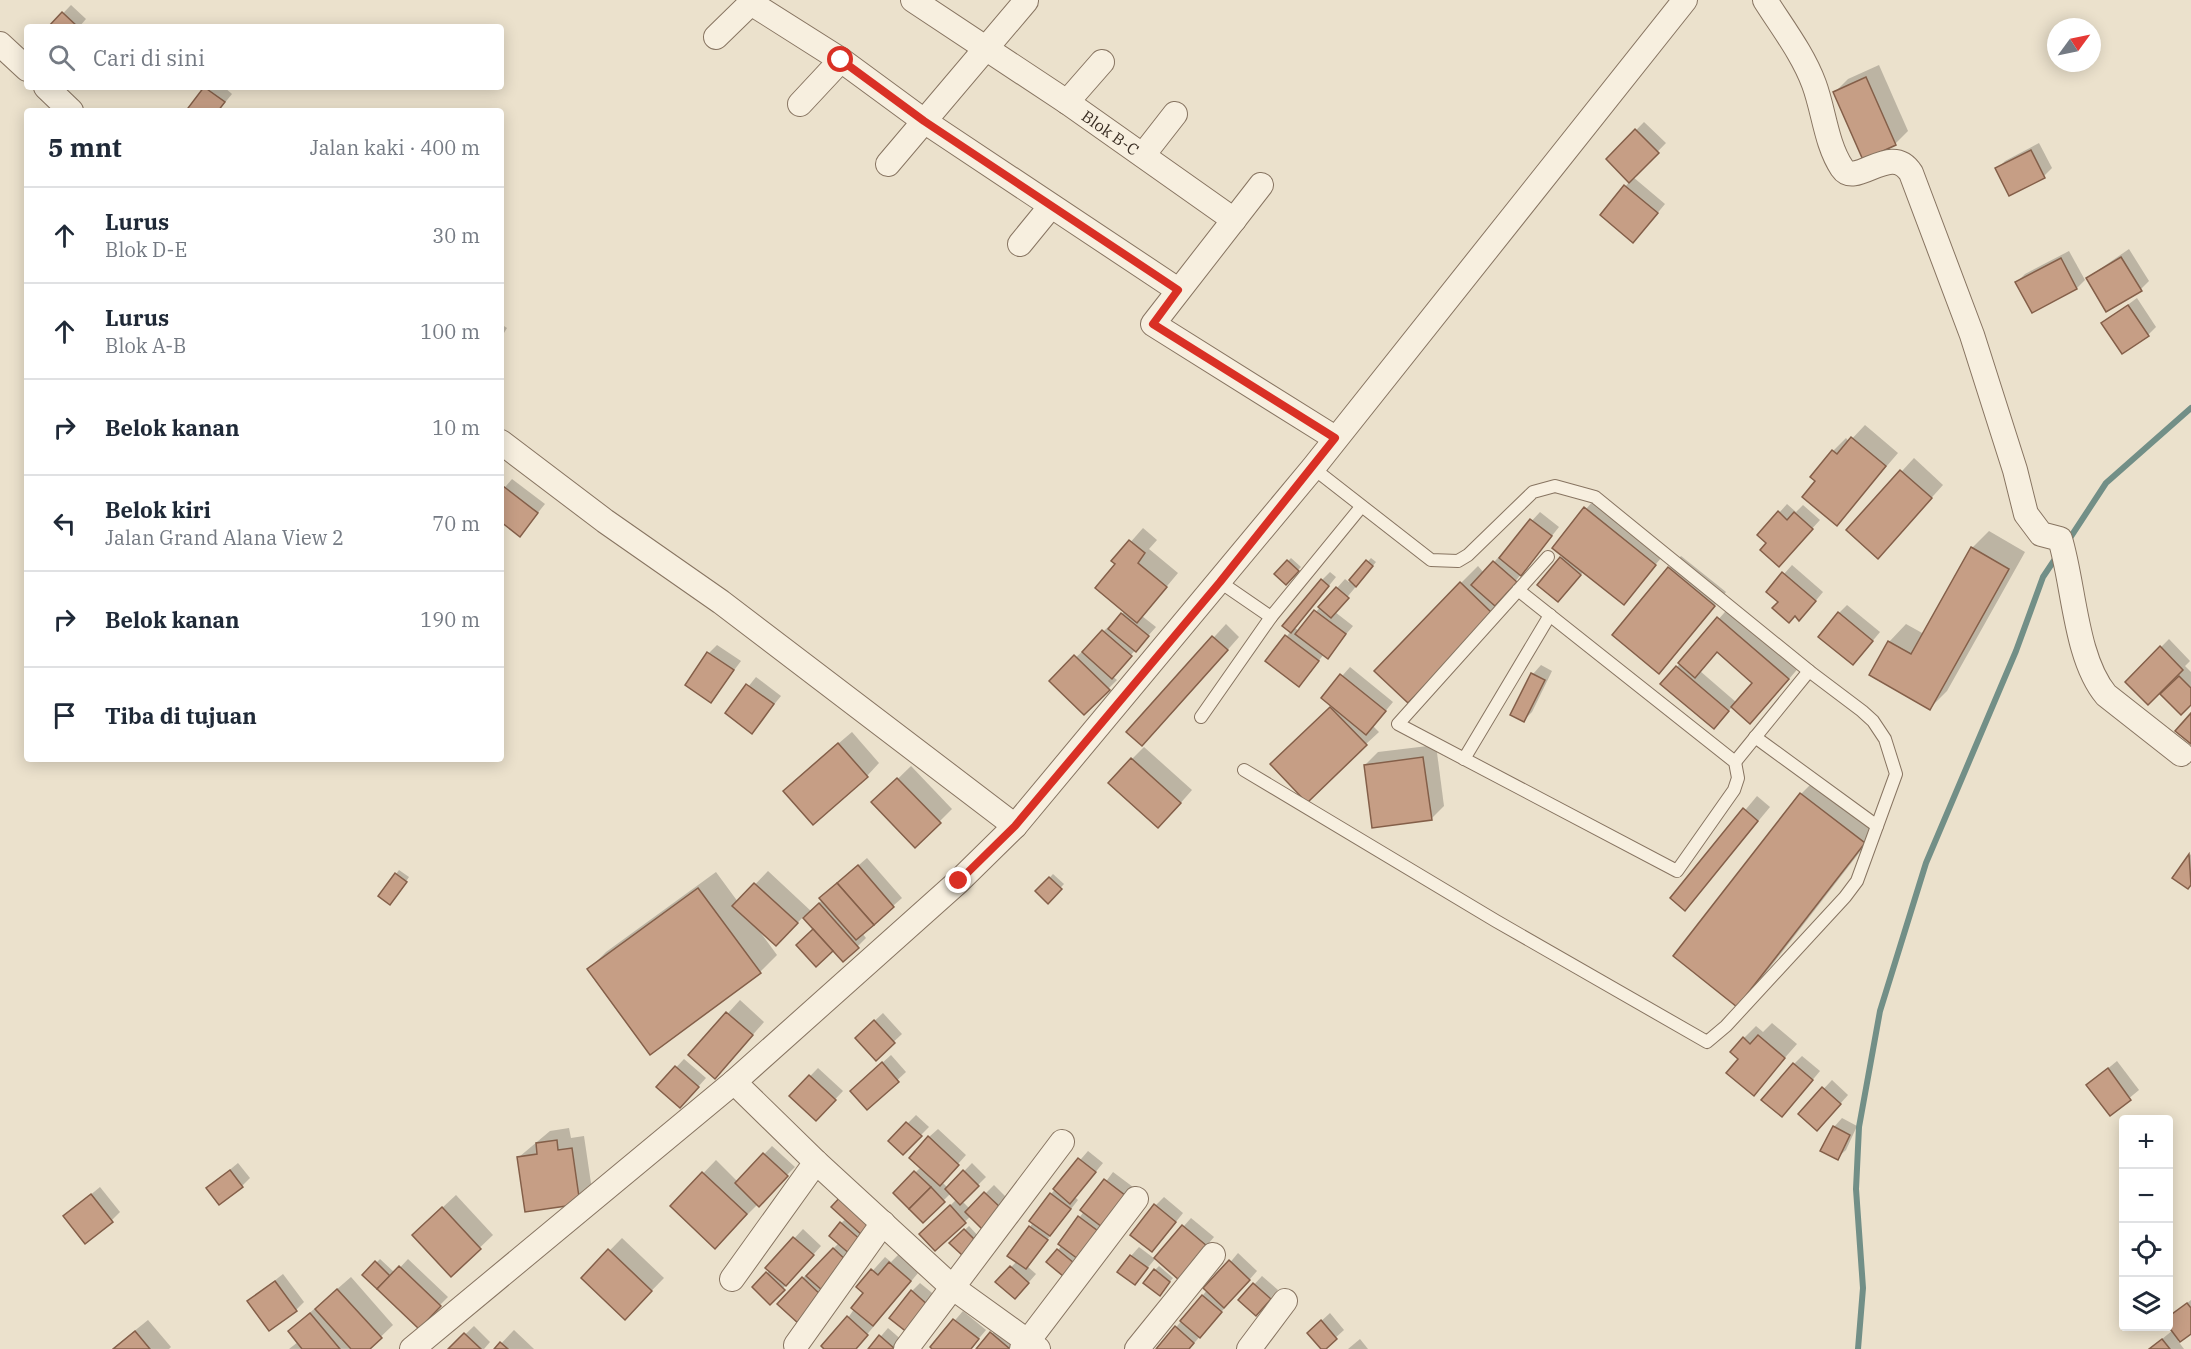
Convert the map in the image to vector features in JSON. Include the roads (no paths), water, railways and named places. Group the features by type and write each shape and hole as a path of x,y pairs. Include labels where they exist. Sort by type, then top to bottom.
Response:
{"street":[{"name":"Blok B-C","path":"913,0 988,47 1234,220"},
{"path":"412,1349 735,1082 959,881 1015,826 1313,468 1685,0"},
{"path":"1765,0 1811,76 1832,147 1842,168 1847,173 1854,174 1891,161 1903,164 1911,173 1972,334 2015,471 2026,514 2041,534 2063,549 2078,622 2097,684 2106,695 2181,754"},
{"path":"888,164 1026,1"},
{"path":"716,37 752,2 841,60 924,121 1178,290"},
{"path":"0,44 24,66"},
{"path":"800,104 841,60"},
{"path":"1067,102 1102,62"},
{"path":"49,90 68,108"},
{"path":"1143,155 1176,114"},
{"path":"1261,185 1153,324 1335,438"},
{"path":"1020,244 1052,206"},
{"path":"504,444 605,521 721,602 1015,826"},
{"path":"735,1082 816,1162 952,1287 1030,1346 1136,1199"},
{"path":"906,1349 1062,1142"},
{"path":"732,1279 816,1162"},
{"path":"796,1345 884,1223"},
{"path":"1137,1349 1213,1255"},
{"path":"1249,1349 1285,1301"}],"lane":[{"path":"1244,770 1496,921 1707,1042 1726,1026 1845,897 1857,881 1896,774 1885,739 1873,721 1595,497 1555,486 1533,492 1468,555 1458,561 1446,562 1431,560 1313,468"},
{"path":"1201,717 1271,617 1361,507"},
{"path":"1548,557 1398,724 1677,871 1734,790 1738,778 1736,762 1809,671"},
{"path":"1220,582 1271,617"},
{"path":"1518,590 1736,762"},
{"path":"1464,759 1550,615"},
{"path":"1755,737 1877,826"}],"waterway":[{"path":"2068,541 2106,483 2191,408"},
{"path":"1858,1349 1863,1288 1856,1189 1859,1127 1880,1011 1926,863 2016,651 2043,577 2057,556"}]}
